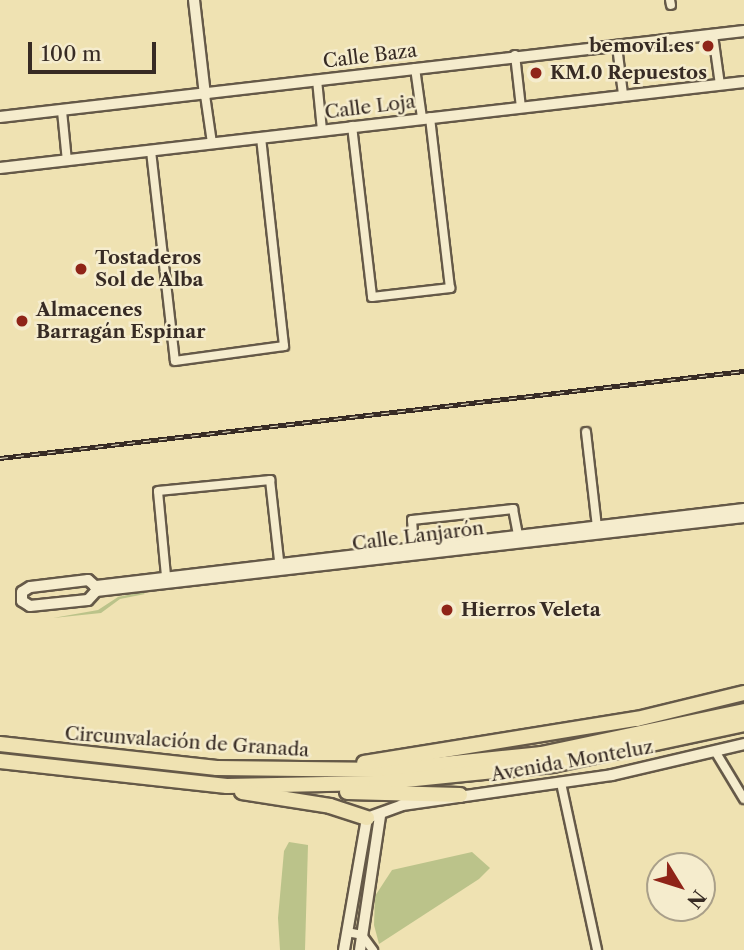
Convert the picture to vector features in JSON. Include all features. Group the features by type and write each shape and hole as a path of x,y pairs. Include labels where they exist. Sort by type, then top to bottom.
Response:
{"highway":[{"path":"301,772 318,766 385,760 637,719 744,693"},
{"name":"Circunvalación de Granada","path":"0,744 172,764 301,772 435,767 542,754 744,711"},
{"name":"Circunvalación de Granada","path":"0,761 228,786 276,786 502,773 744,724"},
{"path":"228,786 252,796 330,806 373,817"},
{"path":"276,786 293,792 460,795"}],"street":[{"path":"194,0 212,143"},
{"name":"Calle Baza","path":"0,117 205,95 515,55 744,31"},
{"path":"713,35 720,85"},
{"path":"617,46 622,94"},
{"path":"515,55 521,108"},
{"path":"352,126 372,297 450,288 426,117 415,68"},
{"path":"317,80 322,130"},
{"name":"Calle Loja","path":"0,168 744,82"},
{"path":"62,111 67,161"},
{"path":"151,151 175,361 284,346 261,137"},
{"path":"586,432 597,527"},
{"path":"166,576 158,491 270,480 280,567"},
{"name":"Calle Lanjarón","path":"414,548 412,520 513,509 518,535"},
{"name":"Calle Lanjarón","path":"95,588 166,576 280,567 518,535 744,509"},
{"name":"Calle Lanjarón","path":"95,588 744,517"},
{"name":"Calle Lanjarón","path":"88,580 95,588 88,600 30,606 22,601 22,592 30,587 88,580"},
{"name":"Avenida Monteluz","path":"373,817 402,805 561,783 744,744"},
{"path":"715,751 744,799"},
{"path":"561,783 597,950"},
{"path":"344,950 352,903 373,817"},
{"path":"360,950 368,906 373,817"},
{"path":"352,903 368,906"},
{"path":"347,932 362,935 373,950"}],"green space":[{"path":"142,592 145,594 120,599 101,613 53,618 98,610 118,597"},
{"path":"289,842 308,845 305,950 280,950 278,918 284,851"},
{"path":"472,852 490,868 479,879 379,944 374,925 375,896 392,870"}],"railway":[{"path":"0,458 744,371"}],"place":[{"name":"bemovil.es","path":"708,46"},
{"name":"KM.0 Repuestos","path":"536,73"},
{"name":"Tostaderos Sol de Alba","path":"81,269"},
{"name":"Almacenes Barragán Espinar","path":"22,321"},
{"name":"Hierros Veleta","path":"447,610"}]}
